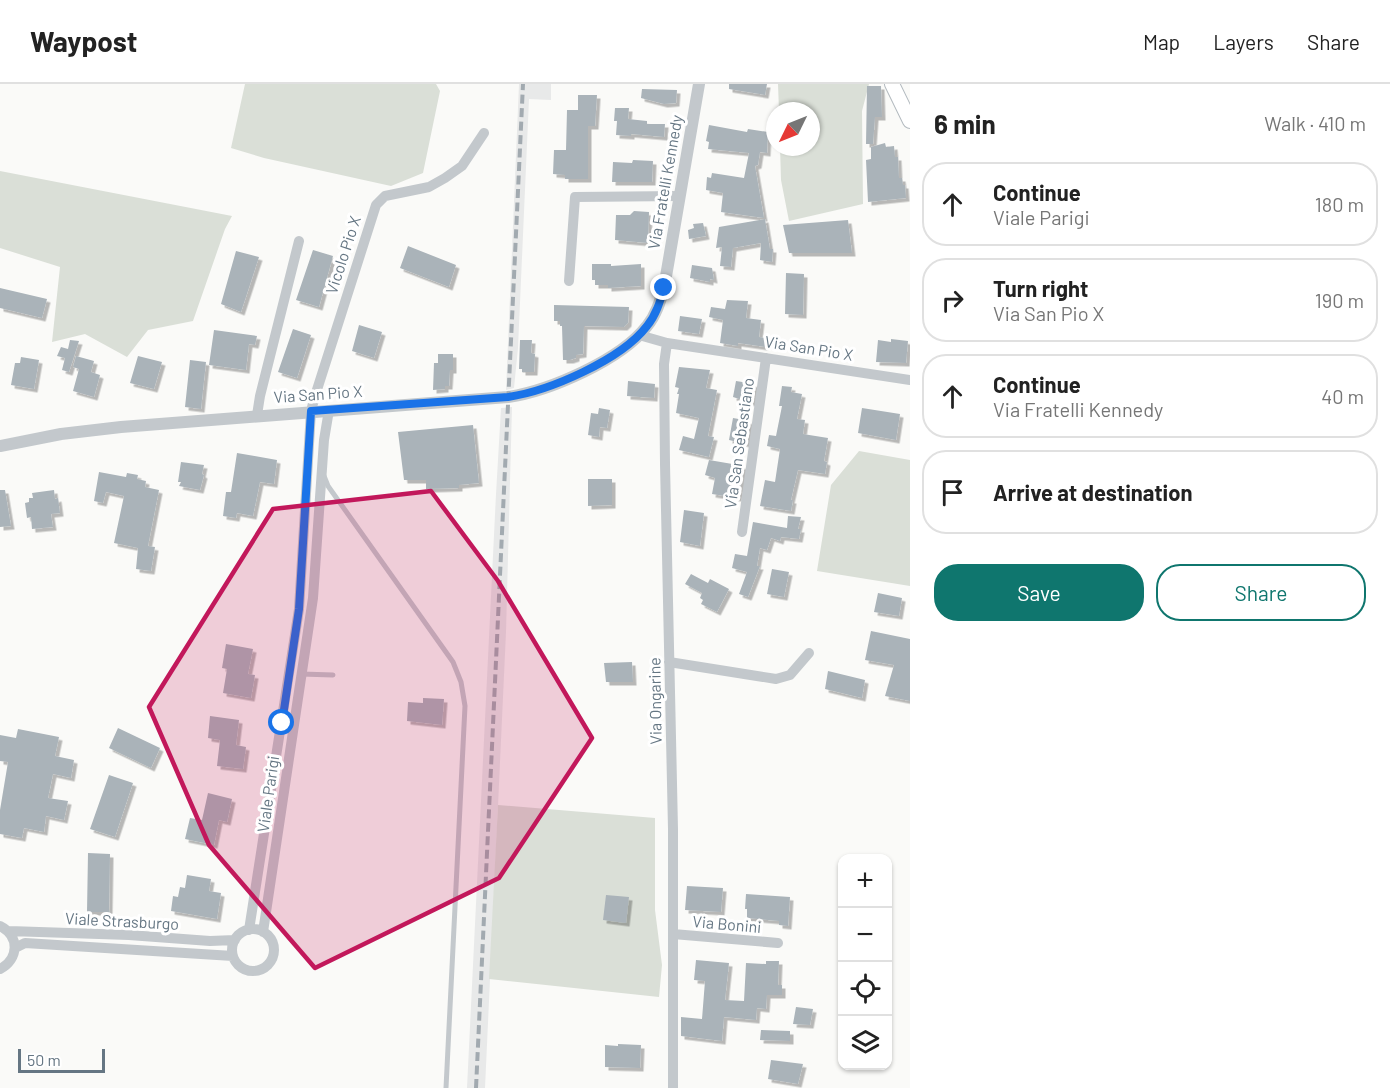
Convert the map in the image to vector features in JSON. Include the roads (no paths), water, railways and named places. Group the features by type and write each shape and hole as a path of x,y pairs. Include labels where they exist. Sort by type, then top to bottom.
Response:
{"main road":[{"path":"892,84 910,121"}],"street":[{"name":"Via Fratelli Kennedy","path":"627,344 639,335 653,317 664,288 698,84"},
{"name":"Vicolo Pio X","path":"311,411 376,205 385,195 429,187 445,178 462,166 484,133"},
{"path":"569,281 575,196 680,196"},
{"path":"257,415 299,241"},
{"path":"639,335 667,343"},
{"name":"Via San Pio X","path":"667,343 910,380"},
{"name":"Via Ongarine","path":"667,343 664,364 664,464 673,829 673,1088"},
{"name":"Via San Pio X","path":"0,446 89,430 525,394 567,380 627,344"},
{"name":"Via San Sebastiano","path":"742,532 766,358"},
{"name":"Viale Parigi","path":"233,956 238,965 250,971 264,969 274,952 271,940 263,932 313,598 324,440 329,410"},
{"name":"Viale Parigi","path":"249,930 299,609 311,411"},
{"path":"669,662 776,679 790,675 809,653"},
{"name":"Viale Strasburgo","path":"4,929 210,941 235,940"},
{"name":"Viale Strasburgo","path":"4,929 12,936 15,948 25,943 233,956"},
{"path":"233,956 238,935 249,930 263,932"},
{"name":"Via Bonini","path":"673,934 778,944"},
{"path":"0,969 11,961 15,948"}],"lane":[{"path":"322,473 328,486 453,662 461,682 465,706 446,1088"},
{"path":"301,674 333,675"}],"railway":[{"path":"476,1088 523,84"}]}
